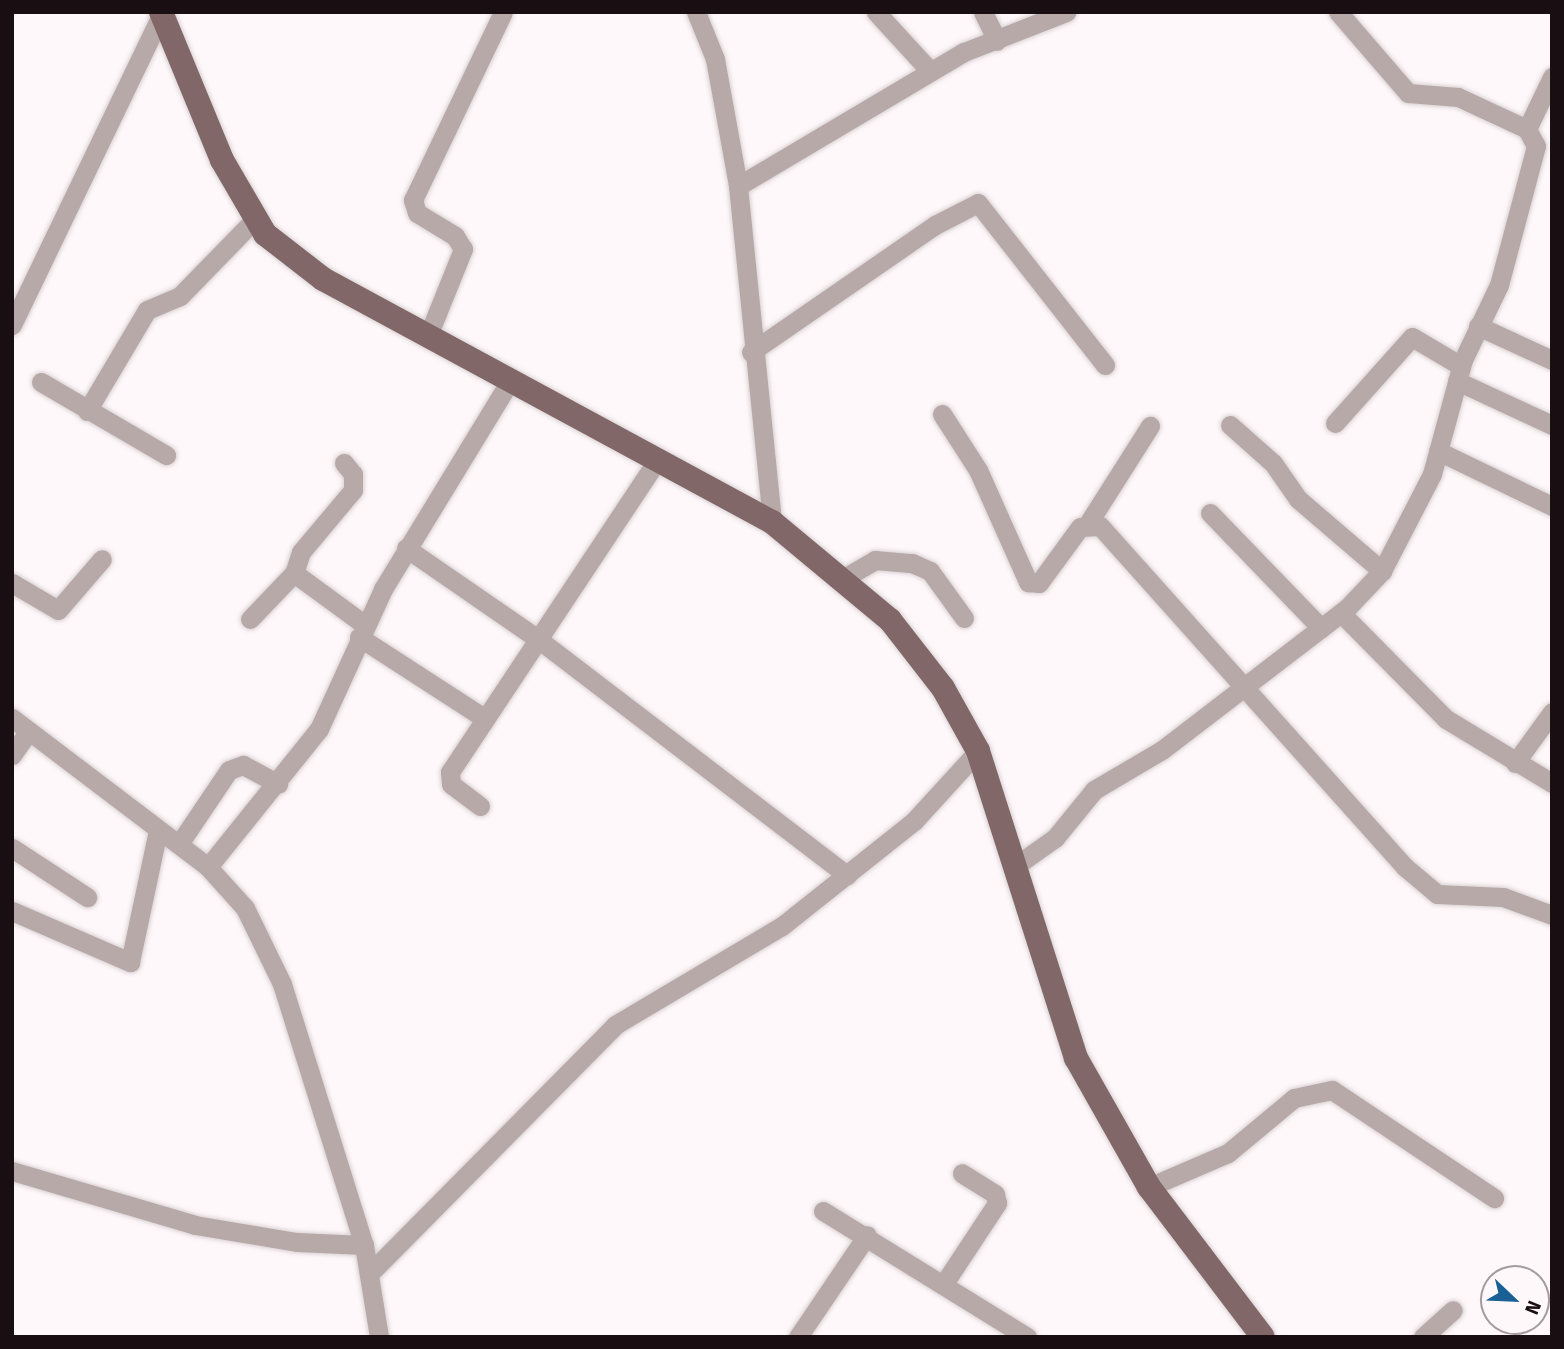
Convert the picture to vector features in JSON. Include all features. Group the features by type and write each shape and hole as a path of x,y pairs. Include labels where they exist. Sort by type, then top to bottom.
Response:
{"main road":[{"path":"161,13 217,149 265,234 323,279 659,458 772,522 876,605 943,688 978,751 1076,1058 1149,1187 1264,1337"}],"street":[{"path":"428,336 463,249 455,236 417,213 413,200 503,12"},
{"path":"713,12 699,21 715,59 738,186 751,352 772,522"},
{"path":"876,12 930,71"},
{"path":"983,12 997,41"},
{"path":"738,186 930,71 1066,12"},
{"path":"1014,867 1055,838 1094,790 1162,750 1341,613 1382,570 1438,451 1459,374 1478,326 1499,285 1534,170 1536,146 1527,130 1458,97 1408,93 1338,12"},
{"path":"12,325 161,13"},
{"path":"1527,130 1552,77"},
{"path":"751,352 935,225 978,204 1105,365"},
{"path":"87,411 147,310 180,296 256,218"},
{"path":"1478,326 1552,360"},
{"path":"1335,424 1412,337 1459,374 1552,425"},
{"path":"208,867 278,784 319,729 362,631 406,548 510,380"},
{"path":"41,383 166,455"},
{"path":"942,414 978,470 1028,582 1039,583 1089,522 1150,426"},
{"path":"1230,425 1273,463 1298,499 1382,570"},
{"path":"1438,451 1552,506"},
{"path":"480,806 448,777 484,718 659,458"},
{"path":"250,619 293,573 301,552 353,490 353,474 344,463"},
{"path":"1210,513 1321,628"},
{"path":"1089,522 1114,537 1241,690 1437,894 1503,897 1552,915"},
{"path":"406,548 538,639 847,876"},
{"path":"12,583 58,610 102,559"},
{"path":"844,578 875,560 912,563 930,570 964,618"},
{"path":"293,573 362,631 484,718"},
{"path":"1341,613 1446,719 1465,733 1552,783"},
{"path":"1515,763 1552,712"},
{"path":"12,718 208,867 245,908 282,984 364,1245 379,1337"},
{"path":"12,755 29,731"},
{"path":"369,1274 615,1025 773,932 914,821 978,751"},
{"path":"179,844 229,770 243,765 278,784"},
{"path":"12,911 130,962 158,830"},
{"path":"12,848 88,897"},
{"path":"1149,1187 1228,1153 1294,1098 1332,1090 1494,1198"},
{"path":"12,1171 195,1225 297,1242 364,1245"},
{"path":"945,1282 997,1203 995,1194 962,1173"},
{"path":"824,1211 945,1282 1027,1337"},
{"path":"798,1337 867,1235"},
{"path":"1423,1337 1453,1311"}]}
